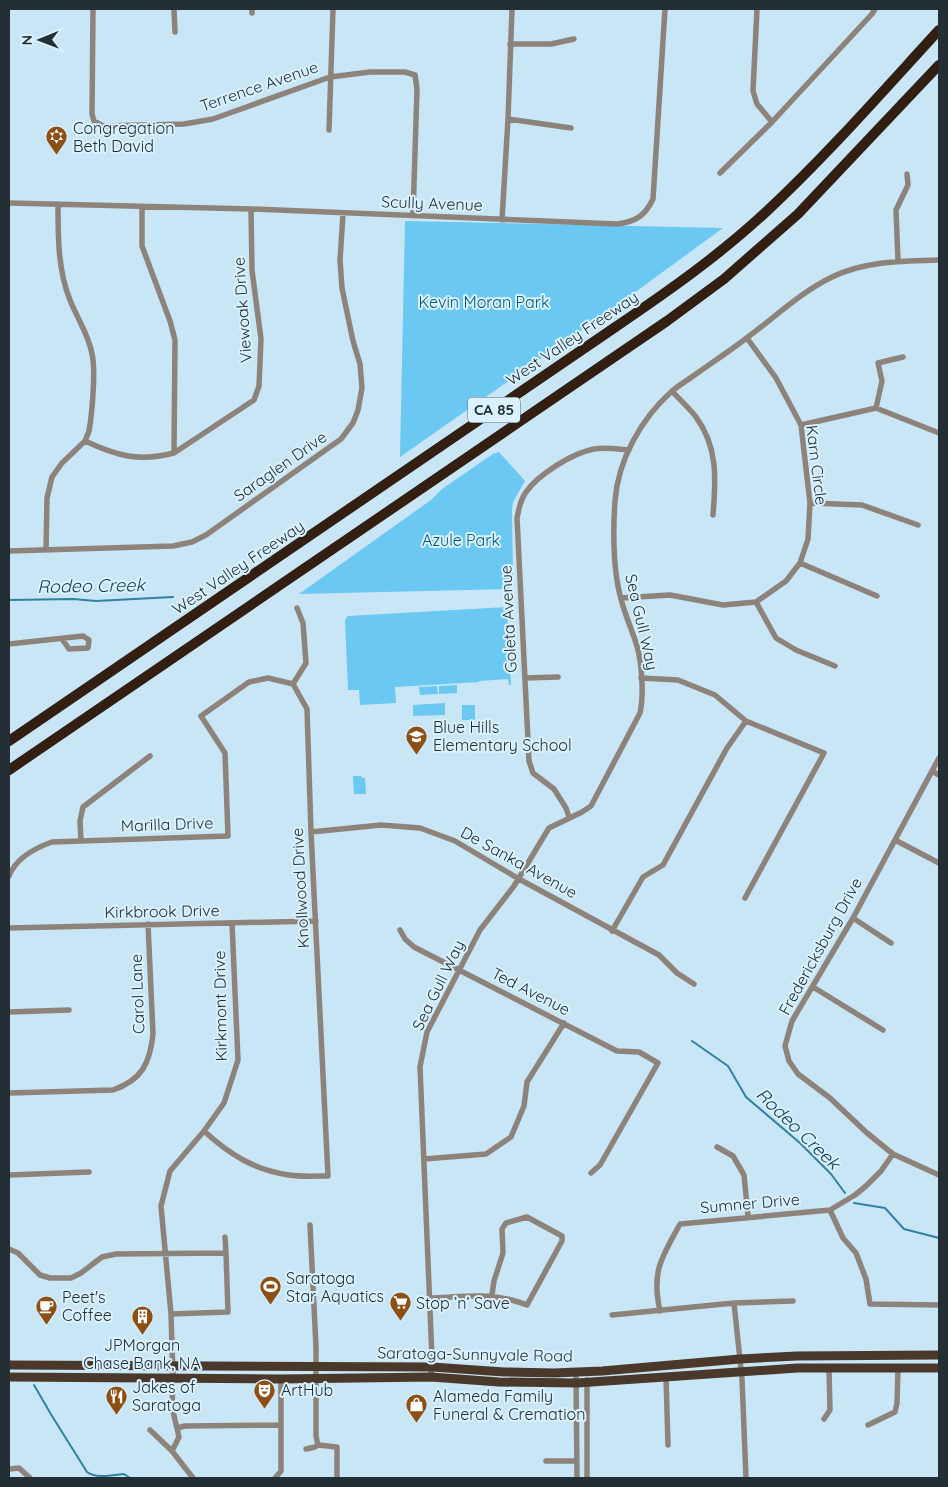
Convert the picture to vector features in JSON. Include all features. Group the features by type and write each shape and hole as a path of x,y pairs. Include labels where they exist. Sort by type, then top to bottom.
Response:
{"highway":[{"name":"West Valley Freeway","path":"9,741 606,334 696,270 747,228 794,185 939,30"},
{"name":"CA 85","path":"9,770 667,321 717,284 798,214 939,64"}],"main road":[{"name":"Saratoga-Sunnyvale Road","path":"9,1365 432,1367 504,1372 586,1372 796,1356 939,1355"},
{"name":"Saratoga-Sunnyvale Road","path":"9,1377 281,1379 316,1377 431,1377 499,1382 577,1383 829,1368 939,1368"}],"street":[{"name":"Terrence Avenue","path":"93,9 92,114 94,121 102,126 184,124 213,118 330,77 370,72 405,72 415,75 418,89 414,216"},
{"path":"174,9 175,32"},
{"path":"329,130 332,9"},
{"path":"502,220 512,9"},
{"name":"Scully Avenue","path":"9,203 251,209 617,224 630,222 642,216 654,199 665,9"},
{"path":"757,9 753,91 757,104 772,122"},
{"path":"720,174 772,122 875,9"},
{"path":"510,44 551,44 574,39"},
{"path":"508,119 571,128"},
{"path":"898,261 896,210 908,185 906,174"},
{"path":"46,550 47,498 52,477 62,463 85,441 91,422 93,359 90,344 69,298 65,282 60,257 58,205"},
{"path":"142,207 142,246 170,321 175,340 174,453"},
{"name":"Viewoak Drive","path":"85,441 109,452 126,457 159,457 174,453 254,400 259,386 261,339 252,270 251,209"},
{"name":"Saraglen Drive","path":"9,551 173,546 192,542 206,535 342,439 353,423 358,410 362,388 360,364 342,288 340,260 343,214"},
{"name":"Sea Gull Way","path":"431,1377 420,1067 428,1032 480,930 519,879 549,828 591,806 635,726 642,706 638,648 621,598 616,572 615,499 628,450 650,415 672,391 804,295 832,277 864,266 898,261 939,260"},
{"name":"Karn Circle","path":"621,598 670,595 724,605 756,602 786,581 800,563 808,539 810,503 801,425 776,378 747,338"},
{"path":"876,408 882,381 878,364 902,357"},
{"path":"672,391 696,416 709,438 716,475 713,515"},
{"path":"801,425 876,408 939,432"},
{"name":"Goleta Avenue","path":"569,817 554,788 533,774 529,761 517,528 520,504 525,493 535,482 575,455 594,449 628,450"},
{"path":"810,503 862,505 918,524"},
{"path":"800,563 877,596"},
{"path":"756,602 776,638 796,650 835,666"},
{"path":"293,684 306,663 303,623 297,608"},
{"path":"9,644 21,644 37,640 62,640"},
{"path":"525,678 558,677"},
{"name":"Marilla Drive","path":"9,876 18,862 31,851 52,842 228,836 225,753 201,716 249,682 268,678 293,684"},
{"path":"641,678 678,680 716,695 746,721 824,753 745,898"},
{"name":"Knollwood Drive","path":"204,1131 226,1151 258,1168 289,1176 328,1176 311,832 307,709 293,684"},
{"path":"612,931 643,877 663,865 727,748 746,721"},
{"path":"80,841 80,821 83,807 150,756"},
{"name":"Fredericksburg Drive","path":"939,758 853,918 792,1021 785,1046 789,1061 798,1074 830,1098 867,1133 893,1154 939,1175"},
{"path":"932,771 939,775"},
{"name":"De Sanka Avenue","path":"311,832 381,825 420,828 455,841 519,879 659,956 694,984"},
{"path":"895,840 939,863"},
{"path":"853,918 892,943"},
{"name":"Kirkbrook Drive","path":"9,928 316,921"},
{"name":"Kirkmont Drive","path":"177,1428 172,1407 171,1314 161,1206 170,1171 204,1131 224,1103 238,1060 232,923"},
{"name":"Carol Lane","path":"9,1093 113,1090 126,1086 141,1073 152,1046 153,1034 148,924"},
{"name":"Ted Avenue","path":"400,930 405,939 414,947 617,1051 639,1052 658,1063 600,1166 591,1173"},
{"path":"813,987 883,1030"},
{"path":"9,1012 69,1010"},
{"path":"424,1159 486,1154 511,1137 524,1106 527,1082 564,1023"},
{"path":"716,1148 733,1156 744,1175 748,1216"},
{"name":"Sumner Drive","path":"660,1311 656,1278 660,1258 680,1224 748,1216 830,1210 866,1186 881,1171 893,1154"},
{"path":"9,1174 89,1172"},
{"path":"830,1210 843,1238 856,1253 866,1279 870,1304 939,1304"},
{"path":"429,1298 492,1295 526,1305 562,1241 562,1236 527,1217 506,1223 502,1229 503,1253 494,1281 492,1295"},
{"path":"310,1224 316,1347 316,1436 318,1445"},
{"path":"171,1314 228,1312 226,1237"},
{"path":"9,1249 18,1253 40,1275 50,1278 71,1278 81,1273 102,1256 116,1254 226,1253"},
{"path":"612,1316 734,1303 793,1301"},
{"path":"734,1303 741,1372 746,1478"},
{"path":"824,1419 830,1410 829,1368"},
{"path":"868,1424 895,1412 898,1403 898,1368"},
{"path":"576,1372 576,1478"},
{"path":"586,1372 587,1478"},
{"path":"666,1378 668,1445"},
{"path":"275,1478 281,1471 281,1379"},
{"path":"172,1451 179,1437 177,1428 185,1426 281,1425"},
{"path":"150,1430 172,1451 193,1478"},
{"path":"576,1442 586,1442"},
{"path":"306,1449 318,1445 336,1447 337,1478"},
{"path":"546,1461 576,1461"},
{"path":"9,1469 19,1468 30,1478"}],"green space":[{"name":"Kevin Moran Park","path":"405,221 723,228 623,301 400,457"},
{"name":"Azule Park","path":"499,452 525,481 513,502 513,575 509,589 299,594 431,500 442,489 493,454"},
{"path":"507,607 511,685 509,685 508,679 395,687 396,703 360,705 359,690 348,690 345,620 348,616"},
{"path":"457,685 457,693 439,694 439,686"},
{"path":"437,686 438,694 420,695 419,687"},
{"path":"445,703 445,715 413,716 413,705"},
{"path":"462,705 475,705 475,720 462,720"},
{"path":"353,776 365,778 366,794 354,794"}],"waterway":[{"name":"Rodeo Creek","path":"9,600 73,599 96,601 173,597"},
{"name":"Rodeo Creek","path":"692,1041 728,1066 746,1097 800,1143 831,1174 845,1193"},
{"name":"Rodeo Creek","path":"854,1203 885,1208 904,1229 939,1238"},
{"path":"34,1385 87,1472 100,1476 124,1474 130,1478"}],"place":[{"name":"Congregation Beth David","path":"57,156"},
{"name":"Blue Hills Elementary School","path":"417,755"},
{"name":"Saratoga Star Aquatics","path":"270,1306"},
{"name":"Stop ’n’ Save","path":"400,1322"},
{"name":"Peet's Coffee","path":"46,1325"},
{"name":"JPMorgan Chase Bank, NA","path":"142,1335"},
{"name":"ArtHub","path":"265,1409"},
{"name":"Jakes of Saratoga","path":"116,1415"},
{"name":"Alameda Family Funeral & Cremation","path":"417,1424"}]}
